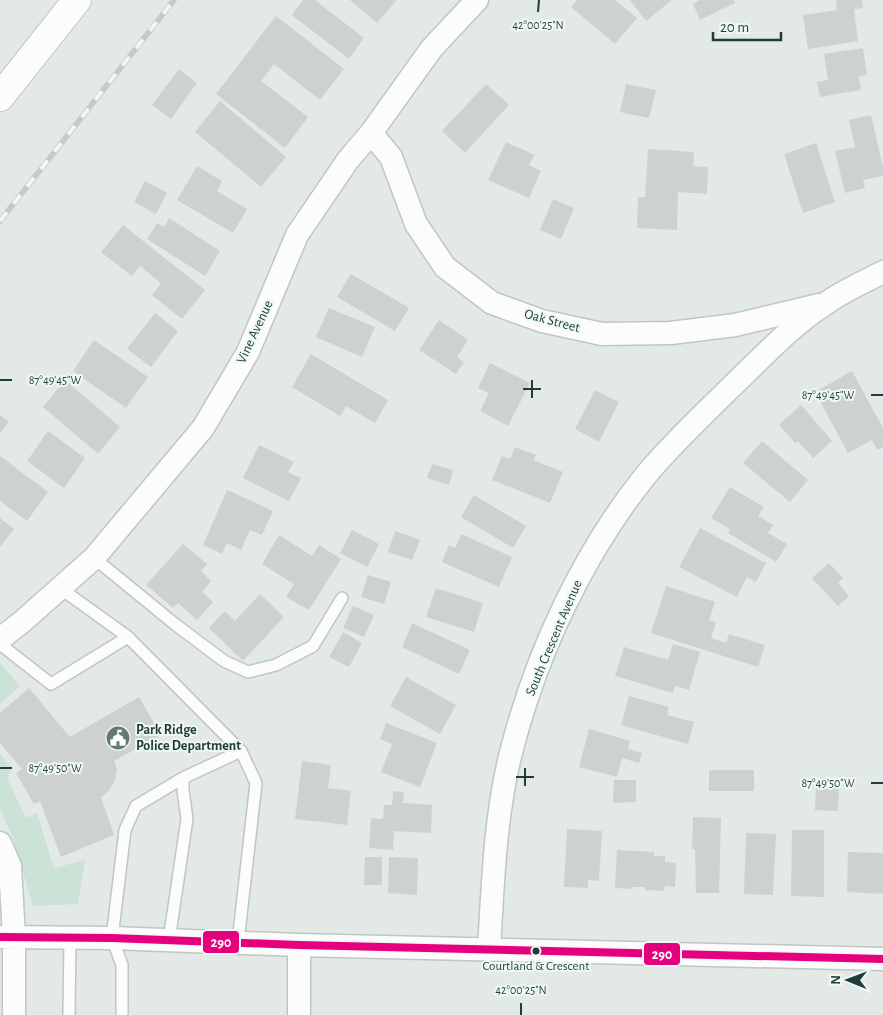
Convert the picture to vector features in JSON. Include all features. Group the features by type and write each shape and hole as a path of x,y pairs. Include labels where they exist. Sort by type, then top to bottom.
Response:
{"street":[{"path":"0,97 76,0"},
{"name":"Vine Avenue","path":"0,639 94,558 204,428 248,352 298,235 348,160 371,132 432,48 477,0"},
{"name":"Oak Street","path":"371,132 391,157 416,224 445,266 492,303 542,321 602,334 671,333 735,325 825,303"},
{"name":"South Crescent Avenue","path":"489,950 499,811 513,745 536,673 568,597 607,529 646,475 697,421 782,338 825,303 883,272"},
{"path":"0,843 10,866 7,937 14,1015"},
{"path":"7,937 112,938 299,945 883,959"},
{"path":"299,945 299,1015"}],"lane":[{"path":"94,558 176,625 224,661 248,672 276,664 313,646 342,598"},
{"path":"60,588 128,637 241,751 256,783 238,942"},
{"path":"0,644 51,684 128,637"},
{"path":"122,1015 122,965 112,938 124,830 136,806 183,778 241,751"},
{"path":"169,940 187,819 182,790 183,778"},
{"path":"69,1015 70,937"}],"green space":[{"path":"0,663 20,686 0,704"},
{"path":"0,754 12,768 7,778 26,818 37,813 54,868 85,860 78,904 33,906 13,838 0,809"}],"building":[{"path":"303,0 315,0 364,38 349,59 292,15"},
{"path":"350,0 395,0 396,1 377,23"},
{"path":"577,0 615,0 637,18 615,44 571,7"},
{"path":"630,0 672,0 646,21"},
{"path":"700,0 734,0 735,3 700,20 693,4"},
{"path":"836,0 862,0 863,8 854,9 858,41 808,49 803,15 837,10"},
{"path":"276,16 344,69 320,100 274,64 261,81 308,117 285,148 216,94"},
{"path":"863,48 867,75 859,76 861,90 820,97 817,82 828,80 824,54"},
{"path":"179,69 197,83 171,119 152,105"},
{"path":"486,84 509,105 465,153 442,131"},
{"path":"626,84 656,90 649,118 620,112"},
{"path":"220,101 286,157 261,187 195,132"},
{"path":"871,115 883,167 883,176 863,180 865,188 845,193 835,151 855,147 849,120"},
{"path":"506,142 535,155 529,165 541,171 529,198 488,180"},
{"path":"816,143 835,202 803,213 784,154"},
{"path":"648,149 694,152 693,166 708,167 707,194 678,192 677,230 637,228 638,197 645,197"},
{"path":"197,166 222,181 217,191 247,209 233,233 177,200"},
{"path":"145,181 167,193 156,214 134,202"},
{"path":"553,199 574,208 561,239 540,230"},
{"path":"169,218 220,251 205,276 147,239 157,223 164,227"},
{"path":"123,225 205,290 182,319 152,295 161,283 140,266 132,276 101,252"},
{"path":"351,274 409,308 395,331 337,297"},
{"path":"329,308 375,327 362,357 316,337"},
{"path":"155,313 178,331 151,367 127,349"},
{"path":"439,320 468,340 457,357 464,362 456,374 419,350"},
{"path":"94,340 148,377 126,408 73,371"},
{"path":"311,354 388,400 375,423 346,406 340,416 292,387"},
{"path":"490,363 530,383 508,426 480,411 489,393 478,388"},
{"path":"852,371 883,428 883,447 877,450 872,440 848,453 815,392"},
{"path":"65,380 120,427 98,454 43,407"},
{"path":"595,390 619,402 599,442 575,429"},
{"path":"801,405 832,441 813,458 798,441 795,443 779,425"},
{"path":"0,415 9,422 0,433"},
{"path":"48,431 85,458 64,488 27,461"},
{"path":"762,441 808,480 790,502 743,463"},
{"path":"259,445 294,462 288,472 301,478 289,501 243,478"},
{"path":"515,447 536,455 533,460 563,472 550,503 492,480 502,456 510,459"},
{"path":"0,456 48,492 27,521 0,501"},
{"path":"432,464 453,470 449,485 427,478"},
{"path":"730,487 764,507 758,516 773,525 768,533 787,544 776,562 728,533 730,529 711,518"},
{"path":"227,490 273,511 262,535 250,530 241,550 227,543 222,554 203,545"},
{"path":"474,495 526,526 513,548 461,517"},
{"path":"0,518 14,529 0,547"},
{"path":"700,528 766,563 756,582 747,577 737,597 679,567"},
{"path":"352,530 379,544 367,567 340,553"},
{"path":"395,531 420,540 412,560 388,552"},
{"path":"461,534 512,557 499,587 442,562 449,545 455,548"},
{"path":"279,535 312,556 319,545 341,559 309,610 286,597 294,584 262,564"},
{"path":"183,544 207,564 201,571 211,581 202,592 213,602 197,620 178,603 173,608 146,585"},
{"path":"829,563 843,578 838,583 849,596 838,606 812,578"},
{"path":"368,575 391,582 384,604 361,597"},
{"path":"666,586 715,602 709,620 716,623 711,638 726,643 729,634 765,645 758,667 651,633"},
{"path":"436,588 483,603 474,632 426,617"},
{"path":"260,594 284,617 243,661 209,628 225,611 235,621"},
{"path":"353,606 374,615 364,637 343,628"},
{"path":"412,623 470,650 459,674 402,647"},
{"path":"343,632 362,643 349,667 329,657"},
{"path":"673,644 700,652 689,690 675,686 673,693 615,676 624,647 668,660"},
{"path":"406,677 456,705 440,734 390,706"},
{"path":"29,688 70,737 139,697 161,735 114,761 117,769 115,781 108,792 101,797 114,835 61,857 40,801 34,804 16,773 22,769 0,743 0,713"},
{"path":"629,696 669,707 667,715 694,722 688,744 621,725"},
{"path":"386,723 437,743 420,787 381,772 392,744 380,739"},
{"path":"589,729 630,741 628,749 642,753 639,763 622,758 617,777 579,767"},
{"path":"302,761 331,765 328,788 351,791 347,825 295,819"},
{"path":"709,770 754,770 754,791 709,791"},
{"path":"614,780 636,780 636,802 613,803"},
{"path":"816,786 839,787 838,811 815,810"},
{"path":"393,791 404,792 403,803 432,805 431,833 394,831 393,850 369,848 371,818 383,819 384,805 392,805"},
{"path":"693,817 721,818 719,893 696,893 695,849 692,849"},
{"path":"567,829 602,831 599,881 588,880 588,888 564,887"},
{"path":"792,830 824,830 824,897 791,896"},
{"path":"746,833 776,834 773,895 744,894"},
{"path":"617,850 654,852 654,856 665,856 665,862 676,863 675,887 665,886 664,891 645,890 645,887 633,887 633,889 615,888"},
{"path":"848,852 883,853 883,894 847,892"},
{"path":"365,857 382,857 382,885 364,885"},
{"path":"389,857 418,858 417,895 388,893"}],"railway":[{"path":"0,221 174,0"}],"transit line":[{"name":"290","path":"0,937 112,938 299,945 883,959"}],"place":[{"name":"Park Ridge Police Department","path":"118,738"},
{"name":"Courtland & Crescent","path":"536,951"}]}
